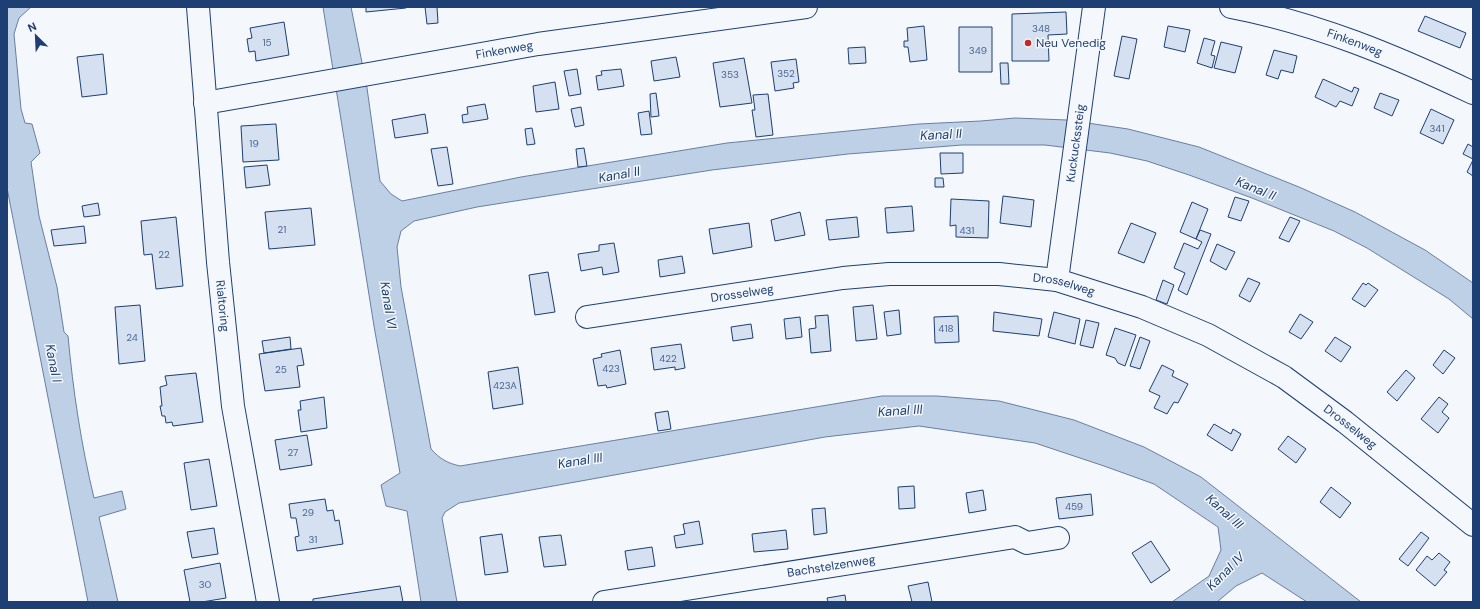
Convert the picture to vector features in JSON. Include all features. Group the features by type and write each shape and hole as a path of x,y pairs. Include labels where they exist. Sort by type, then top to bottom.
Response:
{"street":[{"name":"Rialtoring","path":"198,7 222,303 232,406 268,602"},
{"name":"Finkenweg","path":"205,103 538,44 806,7"},
{"name":"Kuckuckssteig","path":"1057,280 1094,7"},
{"name":"Finkenweg","path":"1231,7 1319,29 1361,43 1473,92"},
{"name":"Drosselweg","path":"587,317 843,278 889,274 998,274 1057,280 1142,307 1208,335 1284,377 1345,422 1473,525"},
{"name":"Bachstelzenweg","path":"604,602 1015,537 1027,543 1058,538"}],"water":[{"name":"Kanal I","path":"7,7 31,7 19,18 14,34 21,109 25,123 32,124 40,153 31,162 39,216 57,287 64,332 68,336 78,417 94,498 122,491 126,509 99,517 118,602 88,602 7,188"},
{"path":"323,7 351,7 367,88 380,181 391,194 402,201 521,177 727,143 919,124 1015,118 1067,120 1128,129 1199,147 1299,187 1355,212 1425,250 1473,283 1473,319 1449,299 1367,248 1334,231 1252,198 1147,161 1110,153 1045,145 962,145 848,154 712,170 477,207 414,221 401,231 397,247 401,287 431,449 441,458 451,463 460,466 882,396 937,396 999,401 1074,420 1144,447 1201,477 1361,602 1307,602 1262,573 1236,586 1217,602 1172,602 1209,576 1221,550 1218,527 1154,484 1104,466 1035,443 919,426 825,437 459,503 445,512 442,518 457,602 421,602 407,511 386,506 381,485 400,473 374,326"}],"building":[{"path":"366,7 405,7 406,8 366,12"},
{"path":"425,7 437,7 438,23 427,24"},
{"path":"1066,12 1067,34 1048,35 1049,61 1012,61 1012,14"},
{"path":"1425,16 1466,33 1460,48 1418,31"},
{"path":"284,22 289,55 256,61 255,51 249,52 247,39 252,38 250,28"},
{"path":"924,26 927,60 910,62 908,47 904,47 904,41 908,41 907,28"},
{"path":"1168,26 1190,30 1185,52 1164,47"},
{"path":"959,27 992,27 992,72 959,72"},
{"path":"1122,36 1137,39 1129,79 1114,76"},
{"path":"1204,38 1215,41 1211,55 1215,56 1212,68 1197,63"},
{"path":"1221,42 1242,47 1235,73 1214,68"},
{"path":"865,47 866,63 849,64 848,48"},
{"path":"1274,50 1297,56 1293,73 1281,70 1278,79 1266,75"},
{"path":"103,54 107,94 82,97 77,57"},
{"path":"676,57 680,77 654,81 651,61"},
{"path":"744,58 752,103 720,107 713,63"},
{"path":"796,59 799,82 793,83 794,88 775,91 771,62"},
{"path":"1000,63 1008,63 1009,84 1001,84"},
{"path":"577,69 581,94 569,96 564,71"},
{"path":"621,69 624,86 598,90 596,76 602,75 601,71"},
{"path":"1323,79 1352,92 1354,87 1359,89 1352,106 1340,101 1336,107 1315,97"},
{"path":"555,82 559,109 536,112 533,86"},
{"path":"656,93 659,116 651,117 650,94"},
{"path":"1380,93 1399,100 1392,116 1374,108"},
{"path":"768,94 773,135 756,137 752,110 755,110 753,95"},
{"path":"485,104 488,119 463,123 462,115 468,114 467,107"},
{"path":"581,107 584,125 575,127 571,109"},
{"path":"1431,109 1454,120 1443,144 1420,133"},
{"path":"649,111 652,134 641,135 638,113"},
{"path":"425,114 428,133 395,138 392,120"},
{"path":"276,124 279,160 243,162 241,126"},
{"path":"532,128 535,144 527,145 525,129"},
{"path":"1468,144 1473,147 1473,159 1463,154"},
{"path":"447,147 453,184 438,186 431,149"},
{"path":"584,148 587,166 578,167 576,149"},
{"path":"940,153 963,153 963,173 941,174"},
{"path":"1473,160 1473,176 1467,172"},
{"path":"267,165 270,185 246,188 244,167"},
{"path":"935,178 943,178 944,187 935,187"},
{"path":"1003,196 1034,200 1031,227 1000,223"},
{"path":"1235,197 1249,201 1241,221 1228,217"},
{"path":"951,199 989,201 988,238 956,237 956,225 950,226"},
{"path":"1192,202 1208,209 1196,239 1180,232"},
{"path":"98,203 100,215 84,217 82,206"},
{"path":"912,206 914,231 887,233 885,208"},
{"path":"311,208 315,245 269,249 265,212"},
{"path":"800,212 805,235 775,241 771,220"},
{"path":"176,217 183,286 156,289 152,254 144,255 141,221"},
{"path":"857,217 859,237 829,240 826,220"},
{"path":"1290,217 1300,221 1289,242 1279,238"},
{"path":"749,223 752,247 713,254 709,229"},
{"path":"1131,223 1156,233 1144,263 1118,253"},
{"path":"84,226 86,243 54,246 51,230"},
{"path":"1200,230 1211,234 1187,295 1178,290 1185,273 1174,268 1184,243 1198,249 1202,242 1196,239"},
{"path":"614,243 619,272 603,275 602,267 581,271 578,254 599,251 599,245"},
{"path":"1217,244 1235,252 1226,270 1210,261"},
{"path":"682,256 685,273 660,277 658,260"},
{"path":"548,272 555,312 535,315 529,275"},
{"path":"1248,278 1260,283 1250,302 1239,296"},
{"path":"1163,280 1174,285 1167,304 1156,300"},
{"path":"1363,283 1366,285 1368,283 1378,290 1365,307 1352,299"},
{"path":"140,305 145,361 119,364 115,307"},
{"path":"873,305 877,339 856,341 853,307"},
{"path":"899,310 901,334 887,336 884,312"},
{"path":"994,312 1042,319 1039,336 993,331"},
{"path":"1054,312 1080,319 1075,344 1048,337"},
{"path":"1300,314 1313,322 1301,339 1289,332"},
{"path":"828,315 831,351 811,353 809,329 816,328 815,316"},
{"path":"958,316 959,342 935,343 934,317"},
{"path":"800,317 802,337 786,339 784,319"},
{"path":"1086,320 1099,323 1093,348 1080,345"},
{"path":"751,324 753,338 733,341 731,327"},
{"path":"1115,328 1136,335 1125,366 1118,363 1115,358 1106,355"},
{"path":"290,337 291,349 264,353 262,341"},
{"path":"1140,337 1150,341 1140,369 1130,366"},
{"path":"1335,337 1351,347 1341,362 1325,351"},
{"path":"681,344 685,368 675,370 675,367 654,370 651,348"},
{"path":"301,348 304,365 297,366 300,387 265,391 259,354"},
{"path":"620,350 626,384 607,388 606,385 598,386 593,359 602,357 601,354"},
{"path":"1444,350 1455,358 1443,374 1433,365"},
{"path":"1162,365 1174,371 1172,376 1188,384 1178,403 1174,402 1167,414 1154,408 1160,396 1149,391"},
{"path":"518,367 523,404 493,409 488,372"},
{"path":"1406,370 1415,378 1397,401 1387,392"},
{"path":"196,373 203,422 173,426 172,422 166,423 165,416 162,416 160,406 162,406 160,387 167,385 165,376"},
{"path":"324,397 327,428 301,432 298,410 301,410 300,401"},
{"path":"1439,397 1448,404 1442,412 1449,418 1438,433 1421,419"},
{"path":"668,411 671,429 658,431 655,413"},
{"path":"1214,424 1231,434 1233,429 1241,434 1232,451 1207,435"},
{"path":"307,435 312,465 280,470 275,440"},
{"path":"1288,436 1306,449 1296,463 1278,449"},
{"path":"209,459 217,506 191,510 184,463"},
{"path":"914,486 915,508 899,509 898,487"},
{"path":"1331,487 1351,503 1340,518 1320,502"},
{"path":"983,490 986,510 969,513 966,493"},
{"path":"1091,494 1093,515 1059,519 1056,498"},
{"path":"325,499 327,511 333,510 335,521 339,520 343,544 297,551 295,537 299,536 296,518 291,518 289,504"},
{"path":"825,508 827,533 814,535 812,509"},
{"path":"699,521 703,544 676,548 674,536 685,534 683,524"},
{"path":"214,528 218,554 192,558 187,532"},
{"path":"786,530 788,549 754,552 752,534"},
{"path":"1421,532 1429,538 1408,566 1399,559"},
{"path":"502,534 508,572 485,575 480,537"},
{"path":"561,535 566,565 544,567 539,537"},
{"path":"1151,541 1170,570 1151,583 1132,553"},
{"path":"652,547 655,566 628,570 625,551"},
{"path":"1439,553 1450,562 1444,570 1447,572 1435,586 1416,570 1427,556 1432,560"},
{"path":"220,563 226,598 202,602 190,602 184,570"},
{"path":"928,582 932,602 912,602 908,586"},
{"path":"400,586 403,602 313,602 313,599"},
{"path":"845,595 846,602 828,602 827,598"}],"place":[{"name":"Neu Venedig","path":"1028,43"}],"water label":[{"name":"Kanal II","path":"941,134"},
{"name":"Kanal II","path":"619,174"},
{"name":"Kanal II","path":"1256,188"},
{"name":"Kanal VI","path":"389,305"},
{"name":"Kanal III","path":"900,410"},
{"name":"Kanal III","path":"580,460"},
{"name":"Kanal III","path":"1225,511"},
{"name":"Kanal IV","path":"1225,571"}]}
